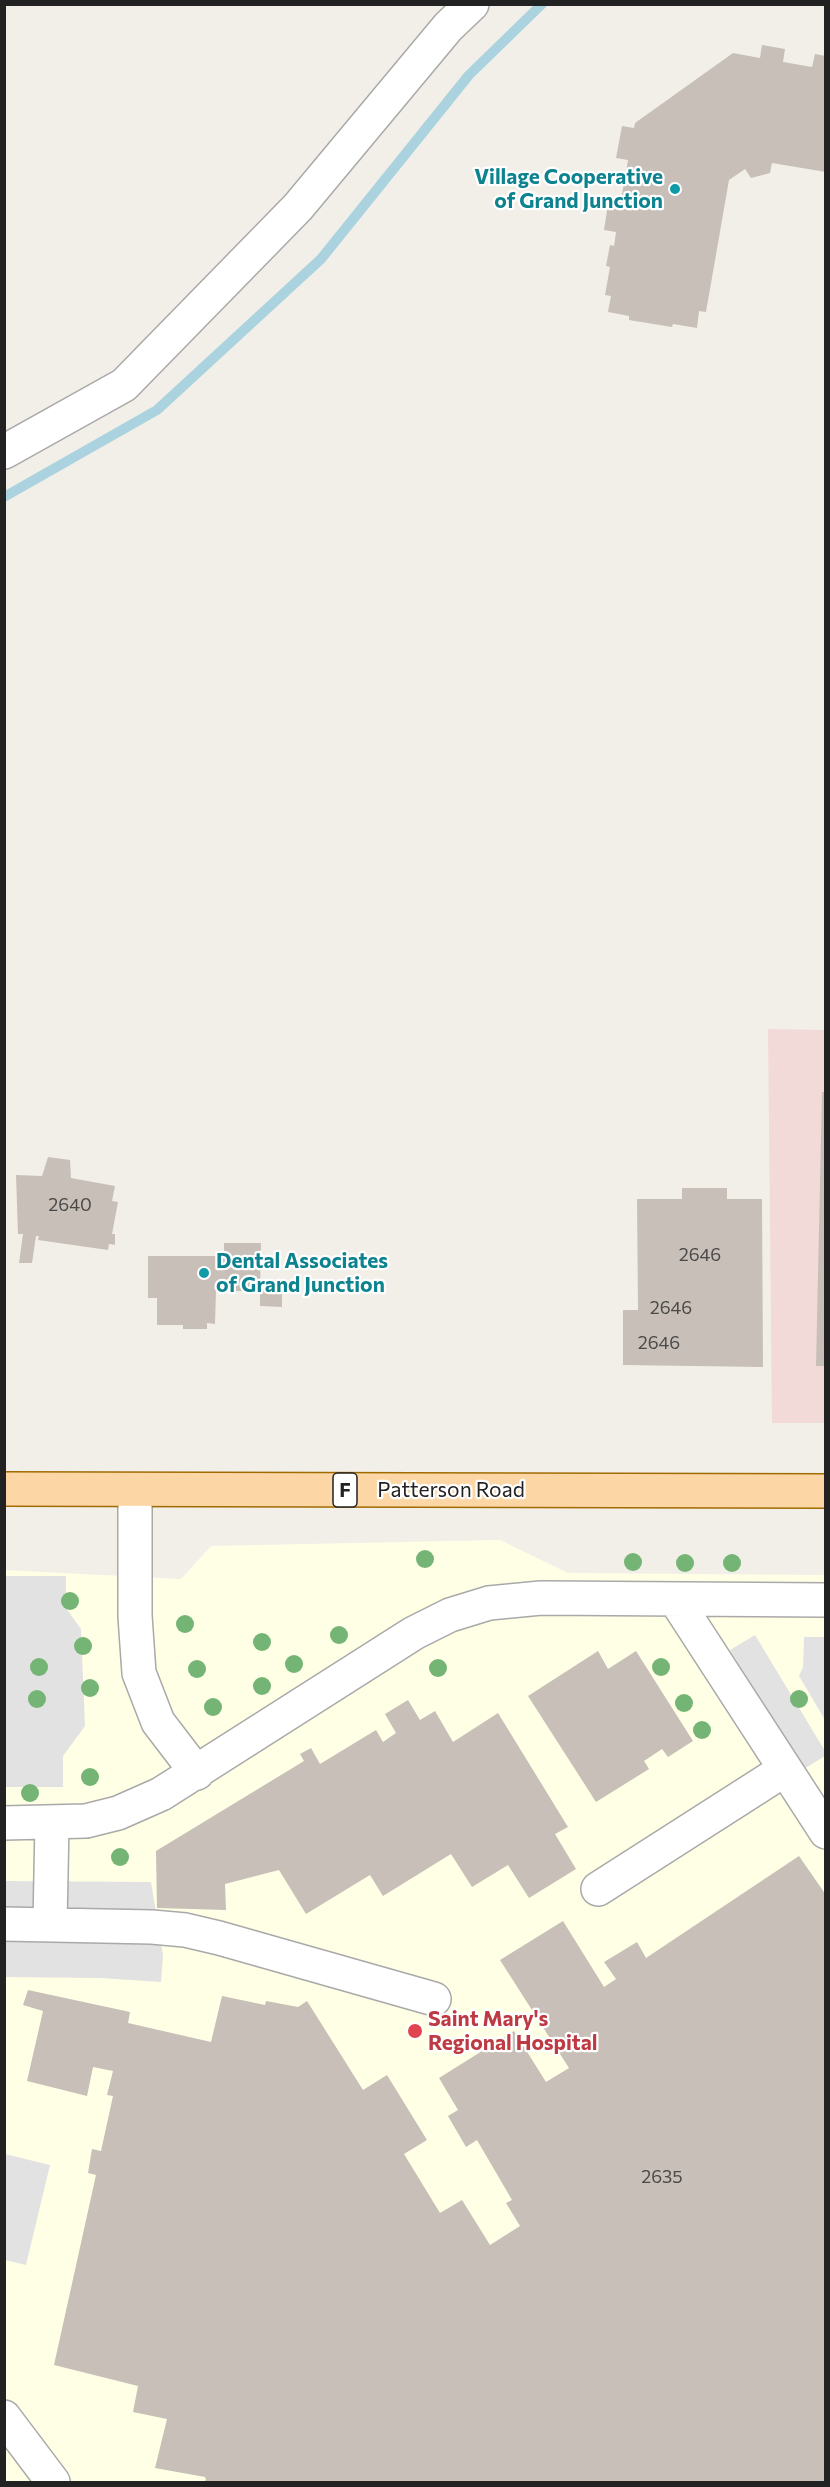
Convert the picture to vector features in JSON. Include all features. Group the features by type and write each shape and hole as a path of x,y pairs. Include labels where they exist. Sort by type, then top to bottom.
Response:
{"main road":[{"name":"Patterson Road","path":"4,1489 825,1491"}],"lane":[{"path":"4,452 124,386 298,207 448,27 472,4"},
{"path":"135,1490 135,1616 139,1673 158,1722 197,1773"},
{"path":"4,1823 86,1821 118,1814 161,1794 197,1773 414,1633 450,1615 489,1603 541,1598 825,1600"},
{"path":"675,1599 784,1770 820,1812"},
{"path":"598,1889 784,1770"},
{"path":"50,1924 52,1823"},
{"path":"4,1923 185,1930 434,2000"},
{"path":"4,2417 53,2482"}],"shaded area":[{"path":"768,1029 825,1030 825,1423 772,1423"},
{"name":"Saint Mary's Regional Hospital","path":"500,1540 568,1573 825,1575 825,2482 5,2482 4,1570 181,1579 211,1546"},
{"path":"5,1576 66,1576 66,1608 81,1629 85,1726 63,1756 63,1787 5,1787"},
{"path":"755,1635 825,1751 825,1756 802,1770 730,1650"},
{"path":"804,1637 825,1637 825,1720 799,1676 803,1667"},
{"path":"5,1881 151,1882 163,1955 161,1982 100,1978 5,1977"},
{"path":"5,2154 50,2165 26,2265 5,2260"}],"building":[{"name":"Village Cooperative of Grand Junction","path":"762,45 785,49 783,62 812,67 815,54 826,56 826,172 772,163 770,173 751,178 745,169 729,180 706,312 699,311 697,328 673,324 672,327 629,320 629,316 608,312 611,296 605,295 610,267 606,266 610,245 614,246 616,232 604,230 609,198 621,200 628,160 616,158 622,126 634,128 635,123 733,53 760,58"},
{"path":"822,1092 826,1092 826,1366 816,1366"},
{"path":"48,1157 70,1160 71,1178 115,1186 112,1201 118,1202 112,1234 115,1234 115,1245 109,1244 108,1250 38,1240 39,1236 36,1236 32,1263 19,1263 23,1234 18,1234 16,1175 42,1176"},
{"path":"682,1188 727,1188 727,1199 762,1199 763,1367 623,1365 623,1310 638,1310 637,1199 682,1199"},
{"name":"Dental Associates of Grand Junction","path":"224,1243 261,1243 260,1290 282,1290 282,1307 260,1306 260,1291 216,1291 215,1324 207,1323 207,1329 183,1329 183,1325 157,1325 157,1298 148,1298 148,1256 224,1256"},
{"path":"598,1651 608,1669 636,1651 693,1741 668,1757 662,1749 644,1761 649,1769 596,1802 528,1696"},
{"path":"408,1700 420,1720 435,1711 453,1742 498,1713 568,1827 555,1834 576,1869 529,1898 508,1865 472,1887 451,1854 383,1896 370,1875 306,1914 279,1870 225,1884 226,1910 157,1908 156,1851 304,1761 300,1754 311,1748 320,1764 376,1730 383,1742 396,1733 385,1714"},
{"path":"799,1856 826,1895 826,2482 203,2482 206,2480 205,2477 155,2468 167,2419 133,2412 138,2386 54,2365 96,2175 88,2173 92,2149 101,2151 113,2096 107,2095 113,2071 93,2067 87,2096 27,2081 43,2011 23,2005 28,1990 130,2012 128,2023 211,2042 222,1996 265,2005 266,2001 298,2007 307,2001 363,2090 387,2075 427,2140 404,2154 440,2213 462,2200 490,2245 520,2226 506,2203 512,2200 477,2140 466,2147 448,2116 458,2110 439,2078 514,2031 546,2082 569,2068 500,1960 563,1921 604,1987 616,1979 604,1962 637,1942 646,1958"}],"waterway":[{"path":"4,497 157,410 321,259 469,75 542,4"}],"place":[{"name":"Village Cooperative of Grand Junction","path":"675,189"},
{"name":"Dental Associates of Grand Junction","path":"204,1273"},
{"name":"Saint Mary's Regional Hospital","path":"415,2031"}]}
